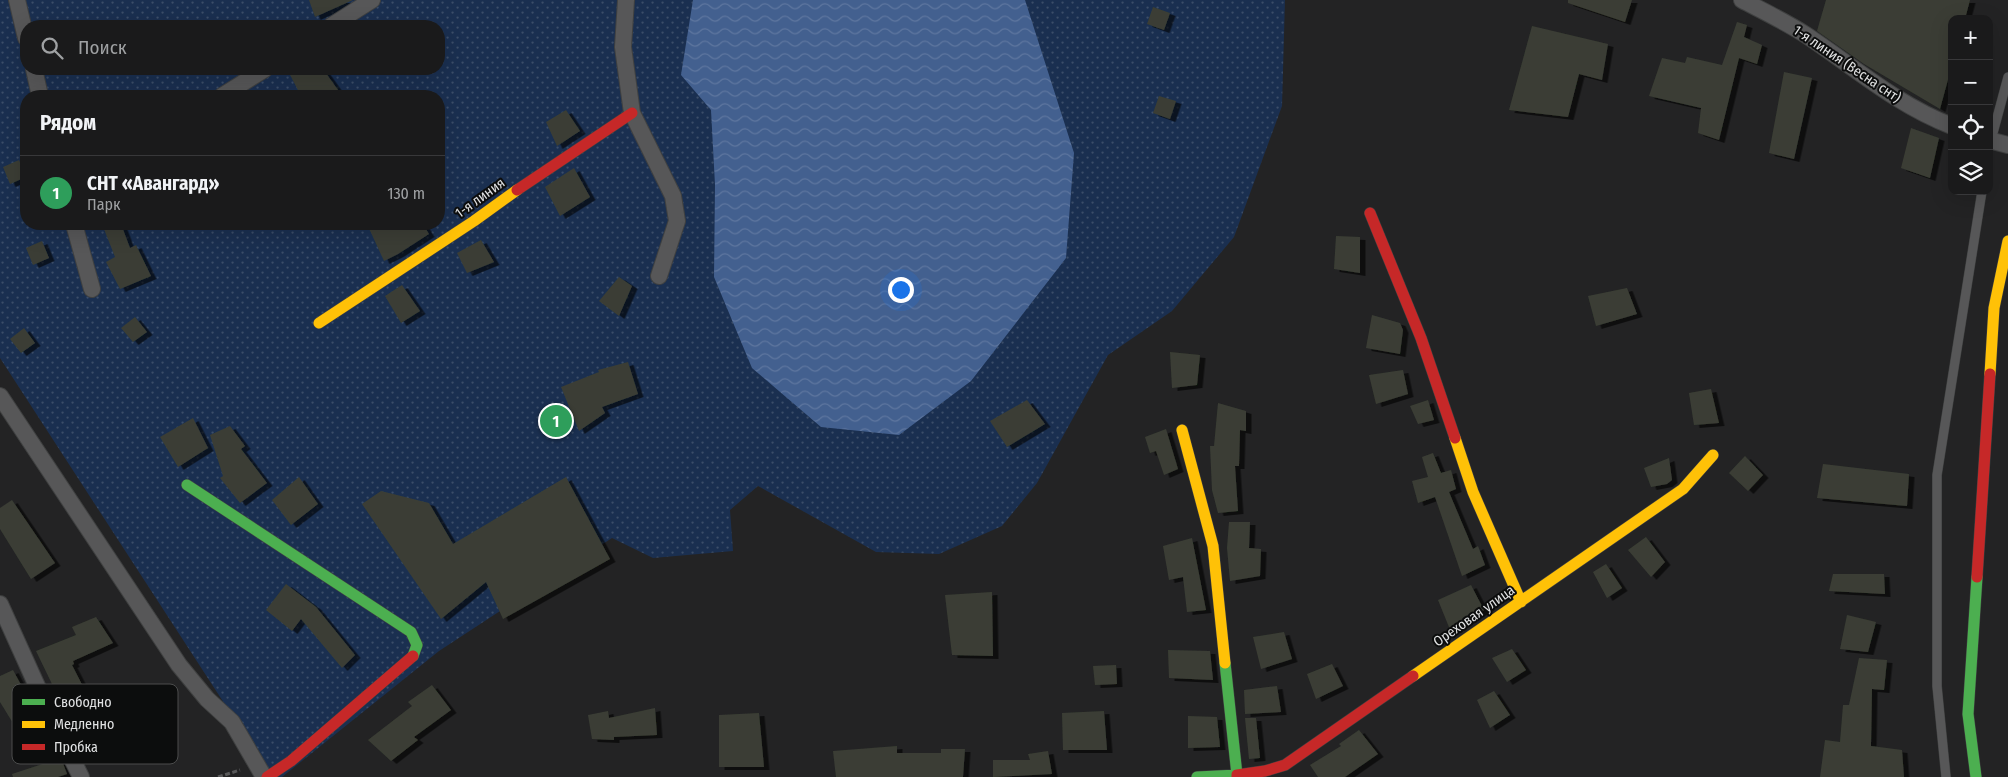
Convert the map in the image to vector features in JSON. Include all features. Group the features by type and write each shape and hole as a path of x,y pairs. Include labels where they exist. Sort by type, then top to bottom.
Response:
{"street":[{"path":"17,0 22,20"},
{"path":"340,20 372,0"},
{"path":"626,0 623,47 632,113 673,196 676,221 659,276"},
{"name":"1-я линия (Весна снт)","path":"1742,0 1805,34 1870,81 1928,117 1948,124"},
{"path":"35,75 39,90"},
{"path":"232,90 255,75"},
{"name":"1-я линия","path":"320,323 474,222 533,178 632,113"},
{"path":"1993,142 2008,145"},
{"path":"1370,213 1421,338 1473,492 1521,602"},
{"path":"76,230 92,289"},
{"path":"1976,777 1968,714 1994,308 2008,241"},
{"path":"0,396 168,649 207,699 232,722 265,777 291,761 412,657 417,645 411,632 187,485"},
{"path":"1182,430 1213,546 1237,776"},
{"name":"Ореховая улица","path":"1197,777 1237,776 1285,765 1683,489 1713,455"},
{"path":"0,604 36,684"},
{"path":"75,764 81,777"}],"lane":[{"path":"1993,131 2008,77"},
{"path":"1946,777 1937,686 1937,475 1981,195"}],"shaded area":[{"path":"0,0 1285,0 1282,106 1234,237 1172,311 1108,355 1037,483 1002,526 939,554 876,552 758,486 730,510 733,551 653,558 612,538 439,651 282,777 272,777 0,358"}],"water":[{"path":"693,0 1025,0 1074,153 1066,258 971,381 899,435 821,427 752,368 714,277 715,185 711,110 681,75"}],"building":[{"path":"309,0 353,0 315,17"},
{"path":"1568,0 1632,0 1625,22 1568,3"},
{"path":"1826,0 1970,0 1966,15 1948,15 1948,80 1940,109 1864,64 1817,31"},
{"path":"1153,7 1170,13 1164,30 1147,24"},
{"path":"1737,22 1747,25 1744,37 1762,45 1757,64 1739,58 1719,140 1698,133 1701,108 1649,96 1662,58 1685,63 1687,57 1722,65"},
{"path":"1532,26 1608,44 1602,80 1579,74 1568,117 1509,110"},
{"path":"1784,72 1812,78 1794,159 1769,153"},
{"path":"290,75 327,75 338,90 298,90"},
{"path":"1159,96 1176,101 1170,119 1153,113"},
{"path":"566,110 580,131 557,146 546,122"},
{"path":"1911,128 1939,138 1930,178 1901,168"},
{"path":"19,160 20,180 10,184 3,167"},
{"path":"574,168 590,197 560,216 545,187"},
{"path":"104,230 123,230 130,248 136,245 151,276 120,289 106,262 115,257"},
{"path":"370,230 427,230 429,234 384,261"},
{"path":"1336,236 1360,237 1360,273 1334,269"},
{"path":"481,240 494,262 467,273 457,253"},
{"path":"42,241 49,258 33,265 26,248"},
{"path":"619,277 632,286 619,316 599,301"},
{"path":"402,285 420,311 401,323 385,296"},
{"path":"1627,288 1637,314 1596,326 1588,296"},
{"path":"1372,315 1400,323 1403,330 1400,354 1366,348"},
{"path":"135,317 147,332 133,342 121,328"},
{"path":"24,328 35,343 21,353 10,339"},
{"path":"1170,352 1200,355 1197,385 1172,388"},
{"path":"628,362 638,394 602,407 605,413 579,431 561,387 599,372 598,370"},
{"path":"1403,370 1408,394 1376,404 1369,375"},
{"path":"1711,389 1719,423 1694,425 1689,393"},
{"path":"1027,400 1045,424 1007,447 990,421"},
{"path":"1428,400 1434,420 1418,424 1410,406"},
{"path":"1218,403 1246,411 1246,431 1240,430 1239,466 1235,466 1238,511 1218,513 1212,490 1210,446 1214,446"},
{"path":"193,418 208,448 178,467 160,437"},
{"path":"230,426 245,446 241,449 267,483 240,503 220,478 223,476 210,435"},
{"path":"1166,429 1178,469 1164,475 1156,451 1150,453 1145,437"},
{"path":"1433,453 1441,473 1451,470 1456,489 1449,492 1473,549 1478,546 1485,565 1462,576 1435,497 1418,503 1412,481 1428,477 1422,457"},
{"path":"1745,456 1763,475 1748,491 1729,473"},
{"path":"1669,458 1672,480 1667,484 1651,487 1644,468"},
{"path":"1823,464 1909,474 1907,506 1817,498"},
{"path":"299,477 318,504 291,525 272,500"},
{"path":"566,477 610,559 503,619 486,582 441,619 362,504 381,491 429,503 453,544"},
{"path":"12,500 55,563 31,579 0,529 0,508"},
{"path":"1229,522 1250,522 1249,548 1261,549 1260,576 1230,581 1227,548"},
{"path":"1646,537 1665,562 1651,577 1628,550"},
{"path":"1192,538 1206,610 1187,612 1183,577 1169,580 1163,546"},
{"path":"1606,564 1622,588 1607,598 1593,572"},
{"path":"1833,574 1884,574 1885,594 1829,591"},
{"path":"286,584 316,607 355,655 342,668 301,619 292,631 266,610"},
{"path":"1471,585 1484,610 1451,632 1438,600"},
{"path":"992,592 993,656 952,655 945,595"},
{"path":"1847,615 1876,622 1868,652 1840,649"},
{"path":"96,617 113,643 73,661 74,664 72,665 82,684 52,684 36,651 76,635 72,627"},
{"path":"1284,632 1292,659 1261,669 1253,637"},
{"path":"1512,649 1526,670 1507,682 1492,658"},
{"path":"1168,650 1210,651 1213,680 1169,678"},
{"path":"1859,658 1887,660 1884,690 1872,689 1871,746 1902,750 1904,777 1820,777 1825,740 1840,742 1843,705 1849,705"},
{"path":"1332,664 1343,686 1316,699 1307,674"},
{"path":"1116,665 1117,684 1095,685 1093,666"},
{"path":"13,670 21,684 12,684 12,722 0,702 0,676"},
{"path":"432,685 451,710 414,737 418,740 391,761 368,740 412,706 408,702"},
{"path":"1277,686 1281,712 1245,714 1244,690"},
{"path":"1494,691 1510,715 1490,728 1477,700"},
{"path":"655,708 657,735 614,737 614,740 592,739 588,715 608,711 609,718"},
{"path":"1104,711 1107,750 1063,750 1062,713"},
{"path":"759,713 764,767 719,767 719,715"},
{"path":"1188,716 1217,717 1220,747 1188,748"},
{"path":"1245,718 1256,718 1260,758 1249,759"},
{"path":"1359,730 1378,754 1345,777 1318,777 1310,765 1341,746 1339,744"},
{"path":"897,746 897,753 941,753 941,749 965,749 963,777 836,777 833,751"},
{"path":"1048,751 1052,774 993,777 993,760 1030,760 1028,754"},
{"path":"43,764 63,764 67,774 58,777 13,777 12,774"}],"traffic: fast":[{"path":"187,485 411,632 417,645 413,656"},
{"path":"1976,777 1968,714 1977,577"},
{"path":"1197,777 1237,775 1225,663"}],"traffic: slow":[{"path":"319,323 474,221 517,190"},
{"path":"1990,374 1994,308 2008,241"},
{"path":"1182,430 1213,546 1225,663"},
{"path":"1455,438 1473,492 1521,602"},
{"path":"1413,676 1683,489 1713,455"}],"traffic: jam":[{"path":"517,190 632,113"},
{"path":"1370,213 1421,338 1455,438"},
{"path":"1977,577 1990,374"},
{"path":"267,777 291,761 413,656"},
{"path":"1237,777 1237,775 1265,771 1285,765 1413,676"}],"place":[{"name":"СНТ «Авангард»","path":"556,421"}]}
